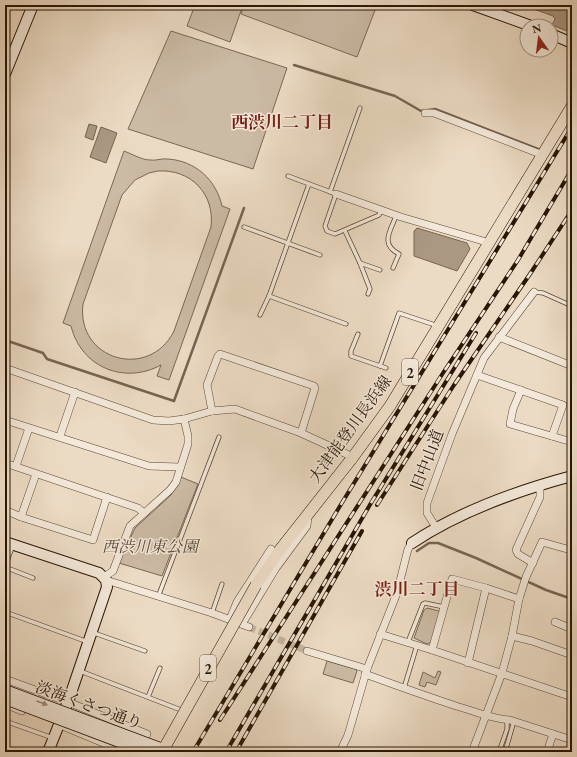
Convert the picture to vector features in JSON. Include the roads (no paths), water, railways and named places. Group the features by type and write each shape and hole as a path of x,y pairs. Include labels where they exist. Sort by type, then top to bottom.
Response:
{"main road":[{"name":"大津能登川長浜線","path":"165,751 256,585 308,513 353,457 390,406 572,106"}],"street":[{"path":"5,74 33,5"},
{"path":"474,5 519,22"},
{"path":"559,37 572,43"},
{"path":"425,113 434,113 542,155"},
{"path":"333,193 396,216 490,243"},
{"name":"旧中山道","path":"437,529 427,513 427,503 452,434 484,358 534,292"},
{"path":"499,337 572,366"},
{"path":"212,411 208,385 220,354 314,386 315,388 301,433"},
{"path":"5,368 154,420 169,421 184,419 212,411 235,409 301,433 353,457"},
{"path":"477,375 563,405 552,436"},
{"path":"521,390 510,424 572,442"},
{"path":"60,436 75,392"},
{"path":"105,579 112,571 130,526 170,490 176,482 179,467 188,444 188,436 184,419"},
{"path":"5,420 60,436 149,466 179,467"},
{"path":"16,466 29,428"},
{"path":"5,463 138,508 144,513"},
{"path":"21,517 36,474"},
{"path":"340,752 348,735 366,671 396,593 408,549 412,543 489,503 540,485 572,476"},
{"path":"533,563 518,554 516,550 540,497 540,485"},
{"path":"5,510 21,517 92,540 107,497"},
{"path":"105,579 230,619 245,626 276,568 307,526 308,513"},
{"path":"472,752 502,673 512,636 519,599 542,542 567,549"},
{"path":"9,543 99,572 105,579 107,587 68,702 48,752"},
{"path":"230,619 237,602 270,549"},
{"path":"432,650 452,580 486,588 519,599"},
{"path":"468,663 486,588"},
{"path":"555,622 572,629"},
{"path":"380,634 572,697"},
{"path":"512,636 532,641 572,655"},
{"path":"307,651 366,671 403,688 485,715 572,740"},
{"path":"5,680 68,702 147,734 140,752"},
{"name":"淡海くさつ通り","path":"5,690 165,751"},
{"name":"淡海くさつ通り","path":"5,699 146,752"},
{"path":"5,704 60,724 126,752"},
{"path":"547,752 553,734"}],"lane":[{"path":"360,108 333,193 325,229 335,234 345,231 379,215 381,211"},
{"path":"288,176 333,193"},
{"path":"260,315 269,296 309,184"},
{"path":"393,268 399,254 390,249 387,244 396,216"},
{"path":"244,227 320,255"},
{"path":"345,231 370,289 368,294"},
{"path":"360,263 380,270"},
{"path":"534,292 543,293 572,306"},
{"path":"269,296 346,324"},
{"path":"380,366 399,313 439,326"},
{"path":"358,334 351,351 351,356 386,368"},
{"path":"158,597 219,437"},
{"path":"9,543 5,567 33,578"},
{"path":"212,613 222,584"},
{"path":"408,642 423,604 425,603 445,607"},
{"path":"5,612 145,651"},
{"path":"403,688 417,645"},
{"path":"148,697 160,668"},
{"path":"79,670 181,710 165,751"},
{"path":"5,721 54,738"},
{"path":"499,752 510,721"},
{"path":"505,752 510,721"}],"waterway":[{"path":"294,65 395,96 421,111 435,109 538,149"},
{"path":"5,340 43,353 47,359 174,401 244,208"},
{"path":"417,551 429,543 438,543 476,558 546,590 572,599"}],"tunnel":[{"path":"249,627 307,651"}],"railway":[{"path":"193,752 340,506 572,127"},
{"path":"220,720 443,373 518,260 572,169"},
{"path":"377,505 454,385 572,210"},
{"path":"226,752 371,503 476,333"},
{"path":"236,752 362,531"}],"district":[{"name":"西渋川二丁目","path":"282,122"},
{"name":"渋川二丁目","path":"417,589"}],"park label":[{"name":"西渋川東公園","path":"150,546"}]}
